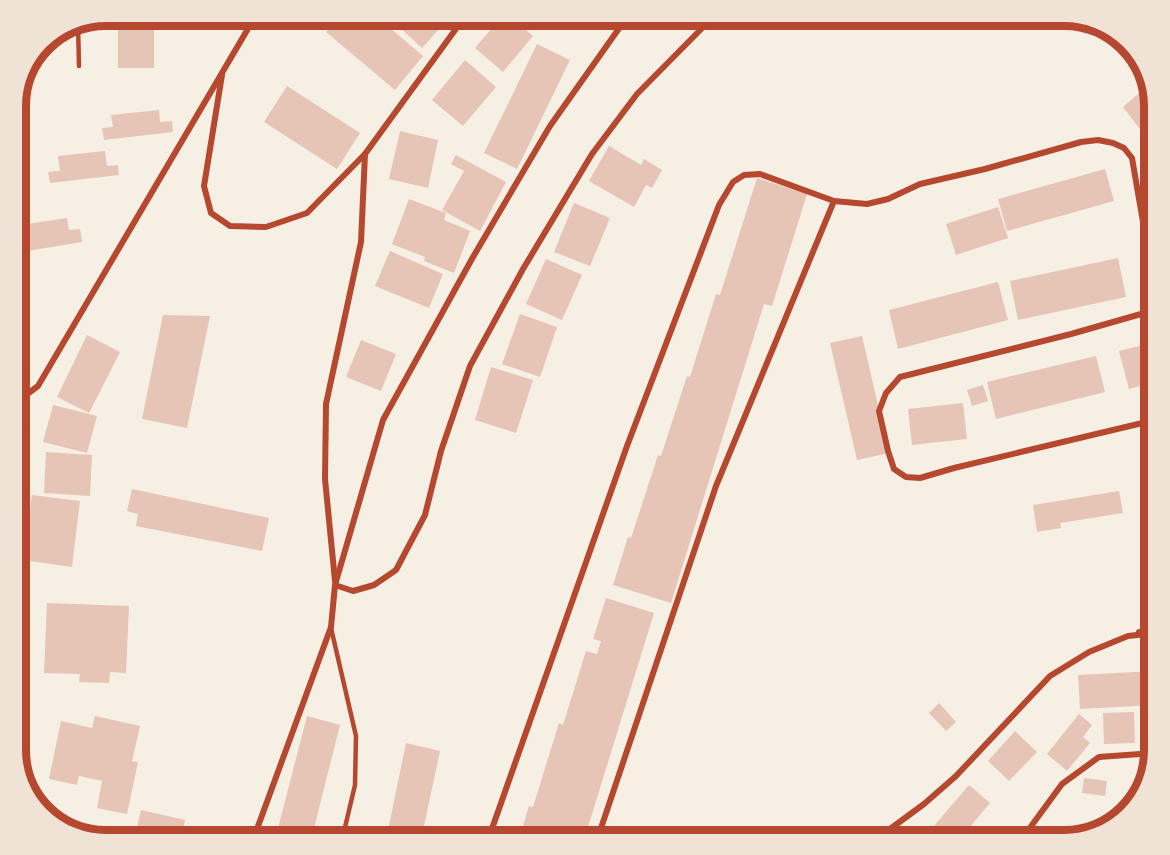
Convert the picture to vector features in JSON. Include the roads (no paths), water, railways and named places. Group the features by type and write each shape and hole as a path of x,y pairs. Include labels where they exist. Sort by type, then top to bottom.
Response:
{"street":[{"path":"26,395 38,386 250,25"},
{"path":"223,70 204,186 211,213 230,226 266,228 307,213 365,154 459,25"},
{"path":"257,830 331,627 335,585 383,420 473,257 550,126 622,25"},
{"path":"335,585 353,591 374,585 396,570 425,514 441,451 470,366 523,269 592,154 637,94 705,25"},
{"path":"492,830 627,446 719,205 733,182 744,175 760,174 834,201 867,204 888,199 920,184 985,170 1082,142 1098,140 1124,148 1132,159 1144,228"},
{"path":"335,585 325,479 326,404 361,242 365,154"},
{"path":"600,830 716,486 834,201"},
{"path":"1144,313 1071,334 900,376 886,393 879,411 894,469 906,477 920,478 1144,423"},
{"path":"889,830 924,804 956,776 1050,676 1089,652 1144,631"},
{"path":"1128,636 1144,634"},
{"path":"1028,830 1062,784 1099,757 1144,754"}],"lane":[{"path":"78,31 79,66"},
{"path":"331,627 356,736 355,785 344,830"}]}
